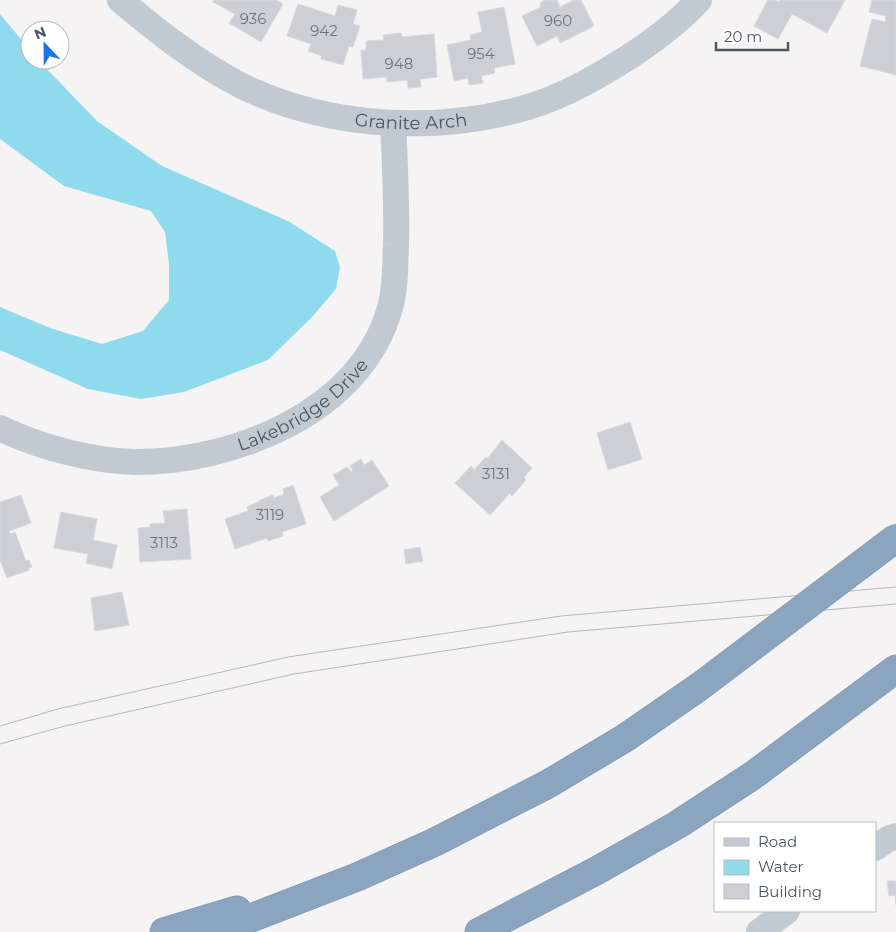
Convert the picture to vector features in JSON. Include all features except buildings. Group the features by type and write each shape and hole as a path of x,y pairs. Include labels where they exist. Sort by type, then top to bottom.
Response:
{"highway":[{"path":"216,932 357,877 434,842 548,784 625,738 699,688 896,538"},
{"path":"479,932 596,871 677,825 752,776 889,675"},
{"path":"164,932 357,877"}],"street":[{"name":"Granite Arch","path":"120,0 168,40 199,62 241,85 286,103 332,115 393,122 430,123 479,118 527,107 556,96 602,74 653,41 699,0"},
{"name":"Lakebridge Drive","path":"0,428 46,446 92,457 134,462 174,460 213,454 265,437 292,423 329,398 357,371 375,344 390,309 395,283 396,211 393,122"},
{"path":"876,847 896,836"},
{"path":"763,929 786,912"}],"water":[{"path":"0,14 20,38 20,70 48,70 97,121 162,166 288,221 335,251 340,267 336,289 313,316 268,360 184,392 141,399 88,389 0,350 0,307 50,328 102,344 143,331 169,300 169,264 165,232 151,211 64,186 0,139"}],"tram line":[{"path":"0,726 58,709 288,657 561,616 896,587"},
{"path":"0,744 65,726 294,674 568,632 896,604"}]}
